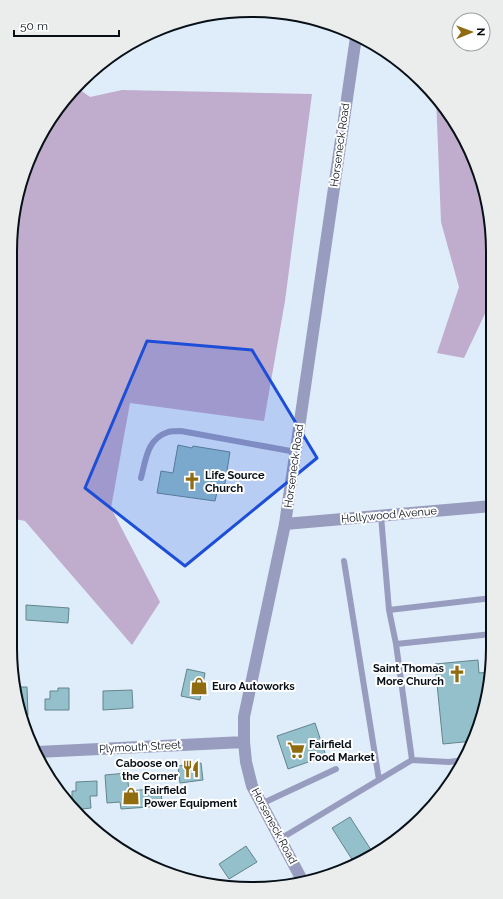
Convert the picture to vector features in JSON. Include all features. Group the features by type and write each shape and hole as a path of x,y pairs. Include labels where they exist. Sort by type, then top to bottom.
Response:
{"street":[{"name":"Horseneck Road","path":"300,876 252,786 246,762 244,717 285,524 355,41"},
{"name":"Hollywood Avenue","path":"285,524 486,507"},
{"name":"Plymouth Street","path":"41,752 244,742"}],"lane":[{"path":"142,478 148,450 155,439 169,432 181,431 296,452"},
{"path":"381,516 389,610 396,644 412,760"},
{"path":"344,560 379,780"},
{"path":"389,610 486,599"},
{"path":"396,644 486,635"},
{"path":"280,839 412,760 449,762 457,761"},
{"path":"261,804 336,769"}],"highlighted area":[{"path":"147,341 252,350 317,458 185,566 85,488"}],"shaded area":[{"path":"122,90 312,94 285,301 264,421 130,403 111,508 160,602 132,645 25,521 17,519 17,252 19,221 25,191 29,176 48,134 65,109 81,91 90,97"},
{"path":"436,107 455,134 474,176 484,221 486,252 486,312 464,358 437,353 459,287 441,222"}],"building":[{"name":"Life Source Church","path":"178,445 230,452 224,489 218,488 215,501 157,493 161,471 173,473"},
{"path":"26,605 69,608 68,623 26,620"},
{"path":"478,660 479,673 484,673 478,708 474,723 466,742 443,744 435,664"},
{"path":"187,669 205,673 200,700 181,696"},
{"path":"21,687 27,687 28,715 25,708"},
{"path":"58,688 69,688 69,710 45,710 45,699 50,699 50,691 58,691"},
{"path":"132,690 133,708 103,710 103,691"},
{"path":"315,723 326,756 288,769 277,736"},
{"path":"201,763 203,780 180,783 178,766"},
{"path":"127,773 129,791 161,788 162,806 121,809 120,802 107,803 105,775"},
{"path":"97,781 97,796 90,796 91,808 82,809 72,798 72,791 76,791 76,782"},
{"path":"350,817 371,850 352,859 332,828"},
{"path":"246,846 257,862 229,879 219,864"}],"place":[{"name":"Life Source Church","path":"192,481"},
{"name":"Saint Thomas More Church","path":"457,674"},
{"name":"Euro Autoworks","path":"199,686"},
{"name":"Fairfield Food Market","path":"296,750"},
{"name":"Caboose on the Corner","path":"191,769"},
{"name":"Fairfield Power Equipment","path":"131,796"}]}
